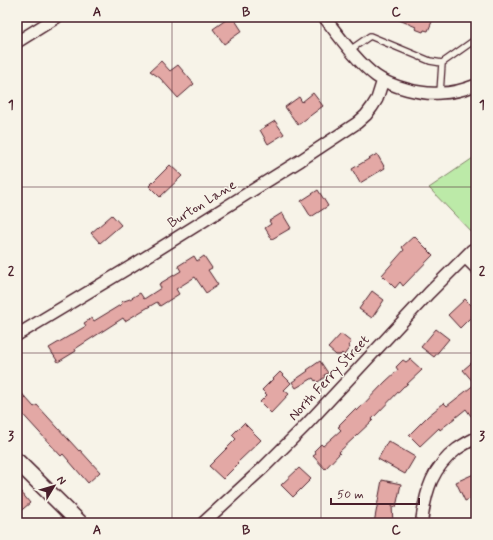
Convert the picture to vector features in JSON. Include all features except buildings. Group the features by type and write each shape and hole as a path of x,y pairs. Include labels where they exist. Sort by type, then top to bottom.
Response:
{"main road":[{"path":"17,460 80,523"}],"street":[{"path":"17,42 57,17"},
{"path":"327,19 350,50 367,68 383,80 397,86 419,92 440,94 476,85"},
{"name":"Burton Lane","path":"17,335 130,267 301,160 357,123 372,107 377,99 383,80"},
{"name":"North Ferry Street","path":"203,523 263,468 306,425 429,293 468,254 476,268"},
{"path":"423,523 422,519 426,494 436,471 443,461 452,453 464,444 476,438"}],"lane":[{"path":"350,50 370,36 430,60 442,62 476,39"},
{"path":"440,94 442,62"}],"green space":[{"path":"476,156 476,237 429,188"}]}
